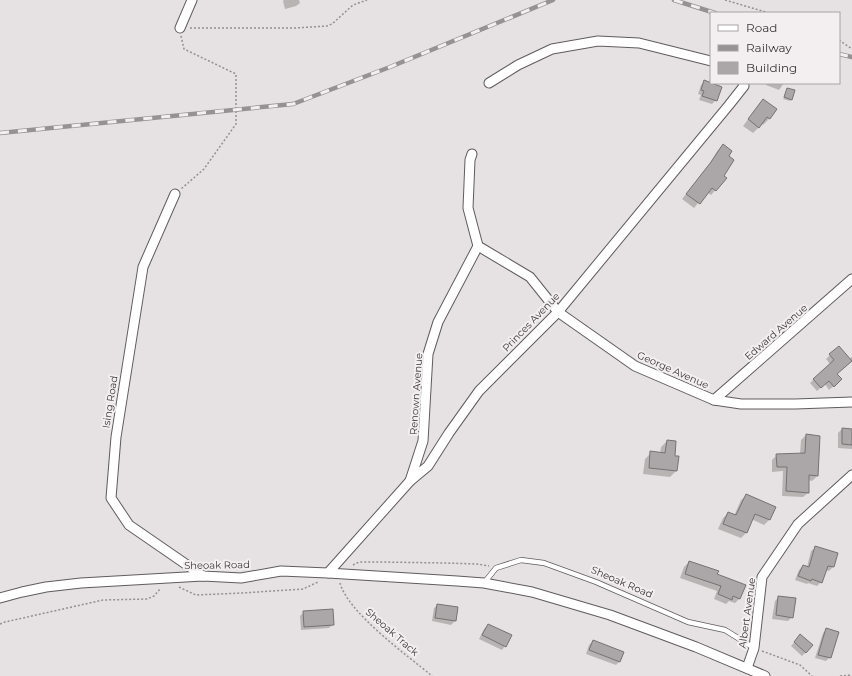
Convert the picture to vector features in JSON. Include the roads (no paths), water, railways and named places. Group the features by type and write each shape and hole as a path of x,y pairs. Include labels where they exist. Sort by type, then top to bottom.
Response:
{"street":[{"path":"180,28 192,0"},
{"path":"489,83 518,65 552,48 598,41 639,43 710,61"},
{"name":"Princes Avenue","path":"326,577 410,481 428,466 479,391 558,312 729,105 744,86 743,84"},
{"path":"472,154 470,160 468,208 478,246"},
{"name":"Ising Road","path":"174,194 143,267 116,437 111,498 129,525 203,576"},
{"name":"George Avenue","path":"478,246 530,277 558,312 636,366 714,400 741,404 852,402"},
{"name":"Renown Avenue","path":"410,481 423,441 428,354 438,322 478,246"},
{"name":"Edward Avenue","path":"714,400 852,279"},
{"name":"Albert Avenue","path":"747,668 754,648 762,577 798,524 852,475"},
{"name":"Sheoak Road","path":"0,598 46,587 81,583 203,576 241,578 281,571 326,577 338,573 484,583 532,592 610,615 696,647 765,676"}],"lane":[{"name":"Sheoak Road","path":"484,583 496,568 521,560 544,563 596,582 688,622 725,630 754,648"}],"railway":[{"path":"0,133 293,104 390,67 553,0"},
{"path":"674,0 712,12"},
{"path":"840,54 852,57"}]}
